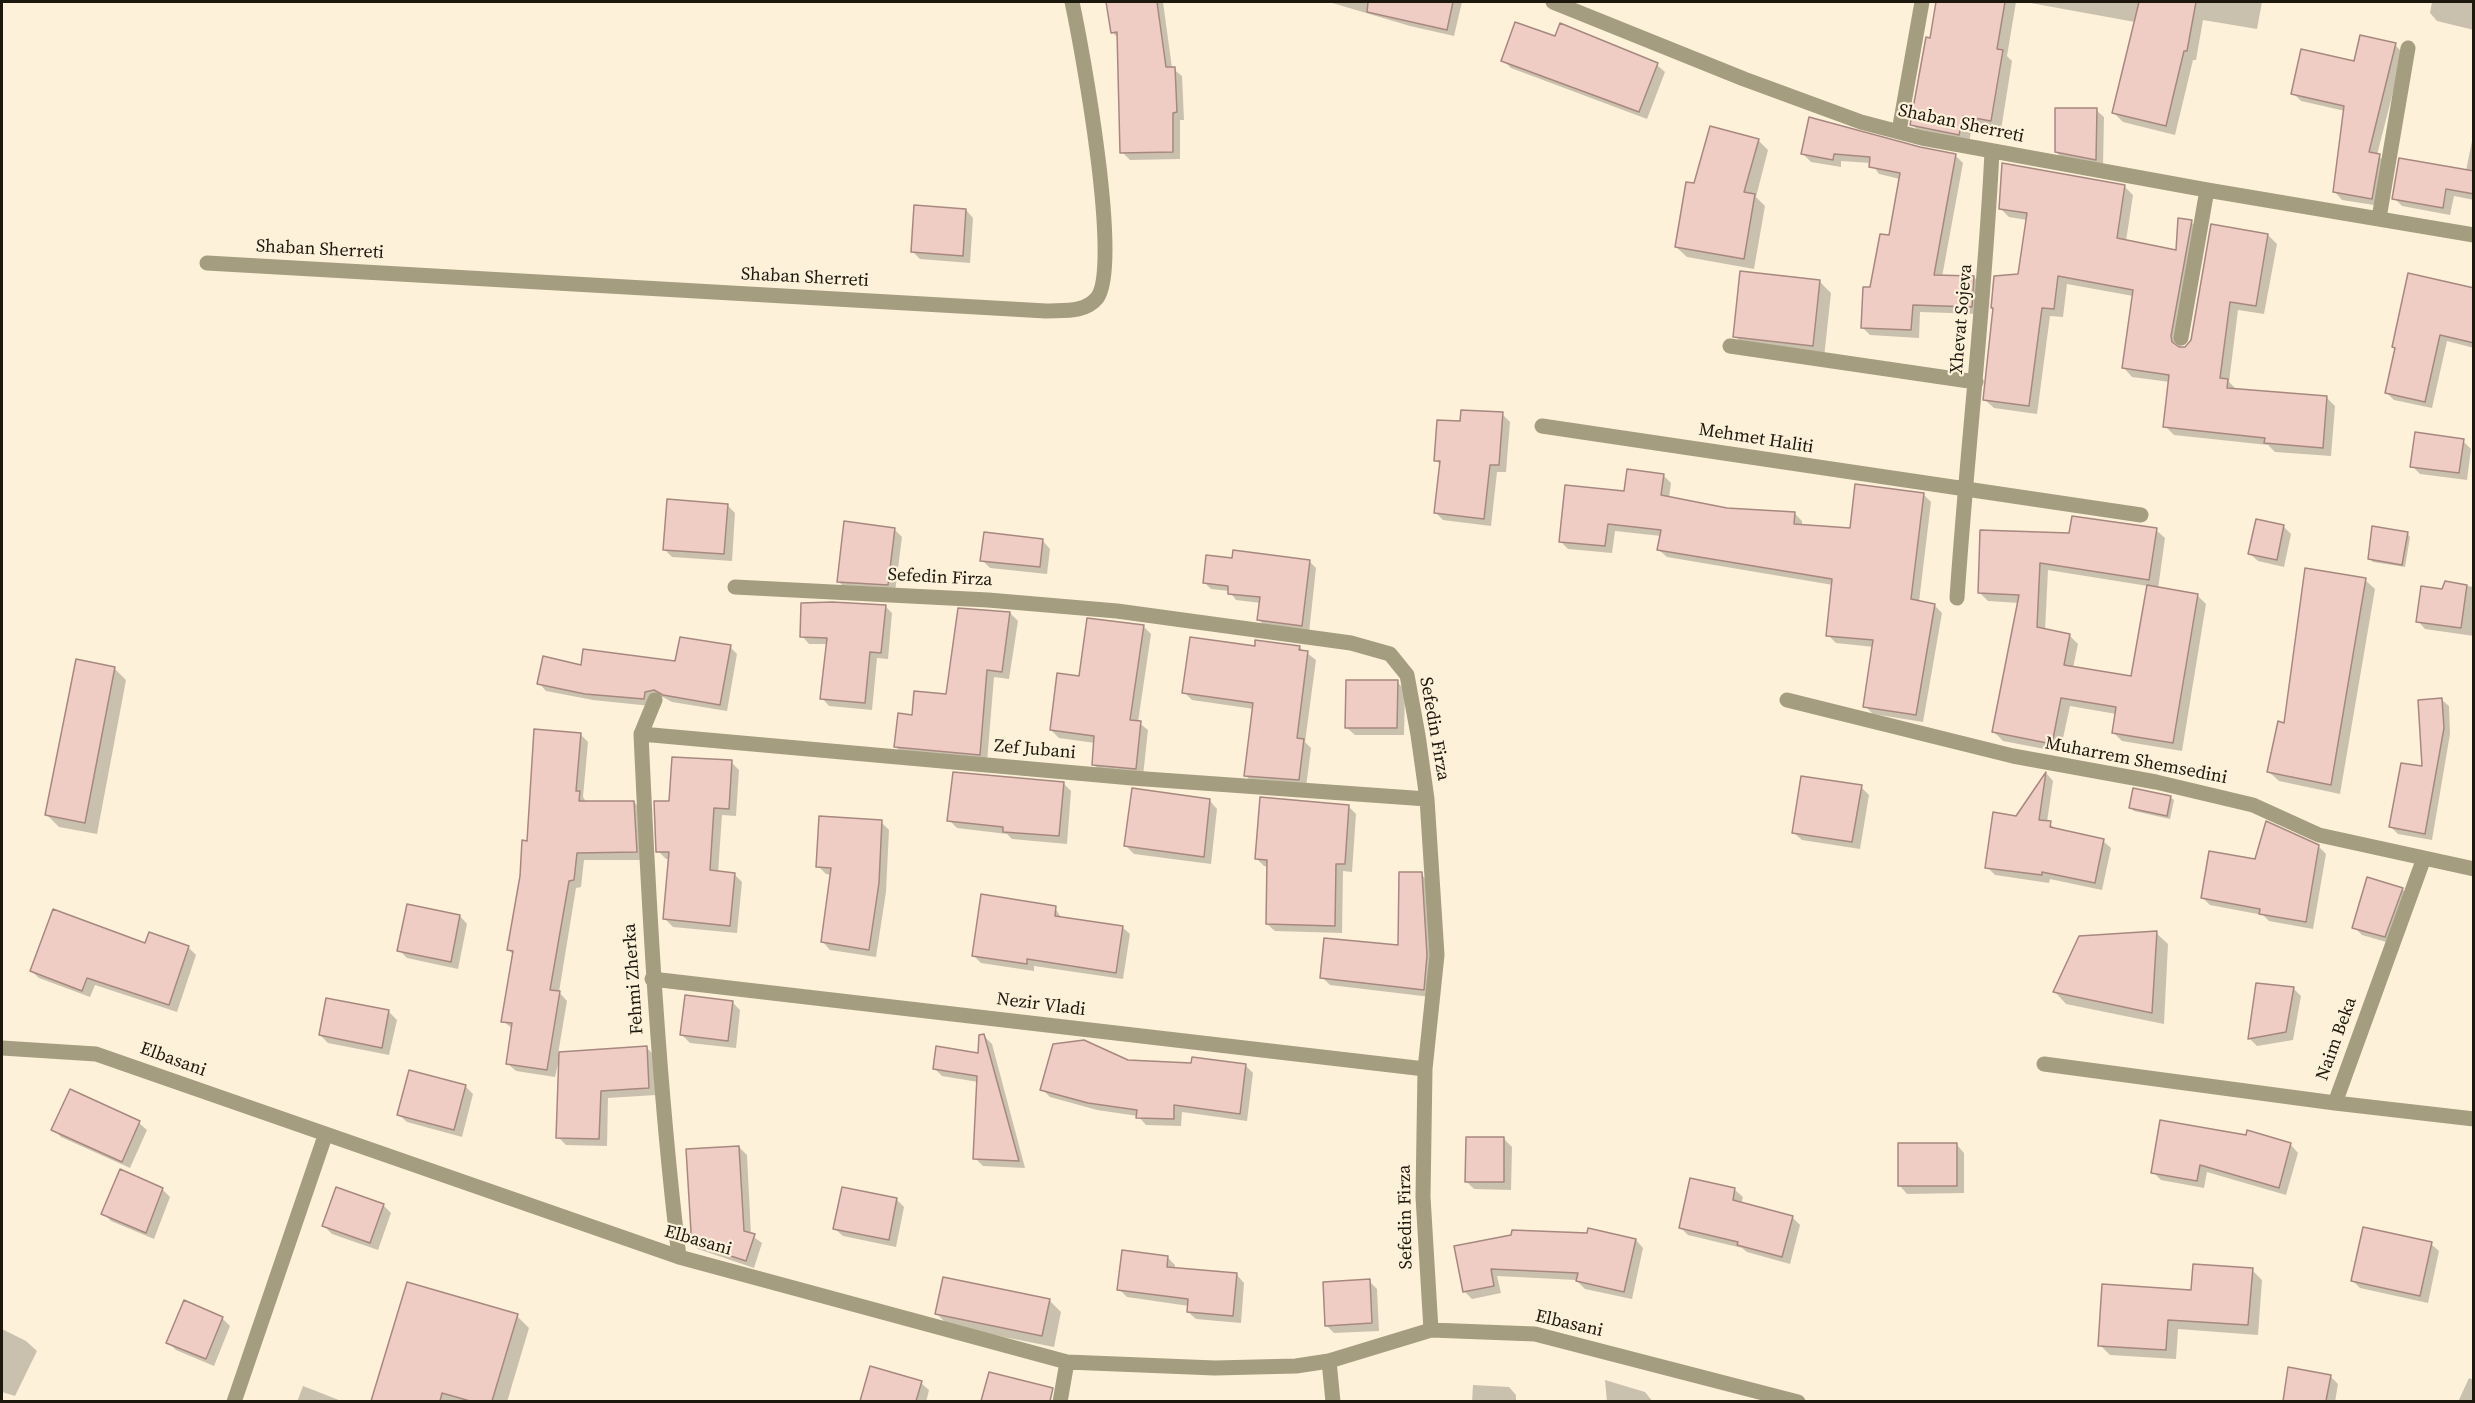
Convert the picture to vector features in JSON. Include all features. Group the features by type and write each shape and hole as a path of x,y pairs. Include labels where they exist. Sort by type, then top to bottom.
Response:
{"street":[{"name":"Shaban Sherreti","path":"207,263 1046,311 1086,308 1098,297 1106,278 1103,210 1086,74 1072,2"},
{"name":"Shaban Sherreti","path":"1553,2 1744,79 1861,122 1992,151 2474,235"},
{"path":"1899,131 1922,2"},
{"path":"2379,218 2408,48"},
{"name":"Xhevat Sojeva","path":"1958,598 1992,151"},
{"path":"2181,339 2207,190"},
{"path":"1730,345 1976,382"},
{"name":"Mehmet Haliti","path":"1542,426 1965,490"},
{"path":"1965,490 2141,515"},
{"name":"Sefedin Firza","path":"735,587 988,600 1118,611 1351,643 1390,654 1407,675 1426,799 1437,955 1425,1069 1423,1197 1431,1330"},
{"name":"Fehmi Zherka","path":"655,700 641,734 652,979 666,1150 679,1257"},
{"name":"Muharrem Shemsedini","path":"1787,700 2013,756 2156,782 2253,805 2319,835 2474,869"},
{"name":"Zef Jubani","path":"641,734 1132,778 1426,799"},
{"name":"Naim Beka","path":"2424,858 2335,1103 2474,1119"},
{"name":"Nezir Vladi","path":"652,979 1425,1069"},
{"name":"Elbasani","path":"2,1048 96,1054 325,1136 679,1257 1067,1362 1215,1368 1296,1366 1329,1361 1431,1330 1535,1334 1798,1401"},
{"path":"2044,1065 2335,1103"},
{"path":"234,1401 325,1136"},
{"path":"1329,1361 1333,1401"},
{"path":"1060,1401 1067,1362"}],"building":[{"path":"1106,2 1157,2 1166,67 1175,67 1177,112 1173,113 1173,152 1120,153 1117,32 1111,33"},
{"path":"1368,2 1453,2 1447,30 1367,12"},
{"path":"1936,2 2005,2 1997,49 2003,50 1991,121 1963,116 1959,135 1910,125 1926,37 1930,38"},
{"path":"2139,2 2196,2 2187,51 2184,51 2166,126 2112,113"},
{"path":"1515,22 1555,36 1560,23 1658,63 1639,112 1501,61"},
{"path":"2360,35 2396,43 2369,152 2380,154 2372,199 2333,192 2344,106 2291,94 2301,49 2354,61"},
{"path":"2055,108 2097,108 2096,160 2055,152"},
{"path":"1809,117 1920,147 1956,154 1934,275 1974,276 1972,307 1913,305 1911,330 1861,328 1863,287 1870,287 1880,234 1889,235 1900,173 1869,167 1870,157 1834,154 1833,160 1801,154"},
{"path":"1710,126 1759,139 1744,192 1755,194 1744,259 1675,247 1686,182 1694,183"},
{"path":"2399,158 2474,171 2474,194 2446,189 2443,208 2392,199"},
{"path":"2002,163 2125,185 2117,238 2176,250 2178,218 2192,220 2171,336 2172,342 2179,347 2185,347 2191,340 2211,224 2268,234 2256,306 2230,302 2220,378 2228,379 2227,388 2327,396 2323,448 2264,443 2265,438 2163,427 2169,375 2122,368 2133,290 2058,276 2054,309 2042,308 2029,406 1983,400 1993,308 1991,308 1994,276 2018,274 2027,213 1999,209"},
{"path":"914,205 966,209 963,256 911,252"},
{"path":"1740,271 1820,280 1813,346 1733,337"},
{"path":"2408,273 2474,288 2474,343 2440,335 2425,402 2385,393"},
{"path":"1461,410 1503,412 1499,465 1490,465 1484,519 1434,513 1440,461 1434,461 1437,420 1460,421"},
{"path":"2415,432 2464,439 2459,473 2410,467"},
{"path":"1627,469 1664,474 1661,495 1727,508 1795,512 1794,524 1850,528 1855,484 1924,493 1911,599 1935,604 1916,715 1863,707 1873,640 1826,636 1832,579 1657,550 1661,530 1608,524 1605,546 1559,542 1565,485 1624,491"},
{"path":"667,499 728,504 724,554 663,550"},
{"path":"2072,516 2157,528 2149,580 2040,563 2037,627 2070,634 2064,665 2131,676 2147,585 2198,594 2173,743 2112,733 2116,707 2061,698 2052,744 1992,732 2019,595 1978,593 1980,530 2069,533"},
{"path":"2256,519 2284,525 2277,560 2248,554"},
{"path":"844,521 895,528 888,585 837,582"},
{"path":"2372,526 2408,532 2402,565 2368,559"},
{"path":"984,532 1043,539 1040,567 980,561"},
{"path":"1233,550 1310,560 1302,626 1257,620 1260,597 1228,594 1228,586 1203,583 1206,555 1232,558"},
{"path":"2305,568 2366,578 2331,785 2267,772 2278,721 2284,723"},
{"path":"2445,581 2467,585 2461,628 2416,622 2421,586 2442,589"},
{"path":"801,603 886,605 881,653 870,652 865,703 820,699 827,638 800,637"},
{"path":"958,608 1010,612 1002,672 987,670 980,755 894,747 898,713 912,715 914,691 946,694"},
{"path":"1087,618 1144,625 1130,720 1141,721 1136,769 1092,765 1094,736 1050,730 1057,673 1079,676"},
{"path":"680,637 731,645 720,705 663,695 654,690 645,692 644,699 585,694 537,684 543,656 581,665 583,649 675,661"},
{"path":"1190,637 1255,646 1255,640 1300,646 1299,650 1308,651 1297,738 1304,739 1299,780 1244,776 1253,703 1182,693"},
{"path":"76,659 115,667 85,823 45,815"},
{"path":"1346,680 1398,680 1397,728 1345,728"},
{"path":"2442,698 2444,728 2425,834 2389,827 2401,763 2422,766 2418,700"},
{"path":"534,729 581,733 576,791 580,791 579,801 634,801 637,852 577,853 574,880 569,881 550,990 560,991 547,1070 506,1064 512,1023 501,1022 513,951 507,950 520,876 522,840 527,841"},
{"path":"672,757 732,760 729,809 714,808 710,870 735,873 730,926 663,919 669,852 656,852 654,801 669,801"},
{"path":"953,772 1064,782 1059,836 1003,832 1003,827 947,821"},
{"path":"2046,772 2039,820 2051,821 2050,827 2104,839 2095,883 2042,872 2042,875 1985,868 1993,812 2016,816"},
{"path":"1801,776 1862,785 1852,842 1792,833"},
{"path":"1132,788 1210,799 1204,857 1124,846"},
{"path":"2133,788 2171,796 2167,816 2129,808"},
{"path":"1260,797 1349,805 1345,864 1336,864 1335,926 1266,924 1267,860 1255,859"},
{"path":"819,816 882,820 879,883 869,950 821,942 831,868 816,867"},
{"path":"2266,821 2319,845 2306,922 2259,914 2260,909 2201,898 2209,851 2255,859"},
{"path":"1399,872 1422,872 1427,955 1424,990 1320,978 1324,938 1398,945"},
{"path":"2367,877 2403,888 2385,937 2352,928"},
{"path":"981,894 1056,906 1055,916 1123,926 1116,973 1027,959 1027,964 972,956"},
{"path":"407,904 460,915 451,962 397,951"},
{"path":"53,909 145,943 149,932 189,946 169,1005 87,978 82,991 30,971"},
{"path":"2157,931 2152,1013 2053,992 2079,936"},
{"path":"2256,983 2294,987 2286,1032 2248,1039"},
{"path":"685,995 733,1001 728,1041 680,1035"},
{"path":"326,998 389,1010 382,1048 319,1035"},
{"path":"984,1034 1019,1161 973,1159 977,1076 933,1069 936,1046 978,1053 979,1035"},
{"path":"1084,1040 1128,1060 1191,1063 1192,1057 1246,1064 1240,1114 1174,1105 1174,1119 1136,1118 1137,1110 1088,1103 1040,1090 1053,1044"},
{"path":"647,1046 649,1088 601,1091 599,1139 556,1138 559,1052"},
{"path":"409,1070 466,1085 454,1130 397,1115"},
{"path":"70,1089 140,1121 122,1162 51,1130"},
{"path":"2160,1120 2246,1135 2247,1130 2291,1143 2279,1188 2200,1165 2197,1181 2151,1173"},
{"path":"1466,1137 1504,1137 1504,1182 1465,1182"},
{"path":"1898,1143 1957,1143 1957,1186 1898,1186"},
{"path":"739,1146 744,1231 755,1234 746,1261 688,1242 691,1232 686,1149"},
{"path":"120,1169 163,1188 146,1233 101,1214"},
{"path":"1690,1178 1735,1188 1733,1200 1793,1216 1782,1257 1737,1245 1738,1242 1679,1228"},
{"path":"336,1187 384,1204 370,1243 322,1226"},
{"path":"842,1187 897,1198 889,1240 833,1229"},
{"path":"2363,1227 2432,1242 2420,1296 2351,1281"},
{"path":"1588,1228 1636,1239 1624,1292 1576,1281 1578,1273 1491,1269 1494,1286 1463,1292 1454,1246 1511,1235 1512,1230 1587,1233"},
{"path":"1122,1250 1168,1256 1167,1267 1237,1273 1233,1316 1187,1312 1188,1299 1117,1290"},
{"path":"2193,1264 2253,1268 2248,1325 2168,1320 2166,1350 2098,1346 2102,1284 2191,1290"},
{"path":"943,1277 1050,1299 1042,1336 935,1314"},
{"path":"1370,1279 1372,1323 1325,1326 1323,1282"},
{"path":"407,1282 518,1314 492,1401 470,1401 442,1393 440,1401 371,1401"},
{"path":"184,1300 223,1317 206,1359 166,1343"},
{"path":"870,1366 922,1381 916,1401 860,1401"},
{"path":"2288,1367 2331,1375 2326,1401 2283,1401"},
{"path":"989,1372 1053,1388 1050,1401 981,1401"}]}
